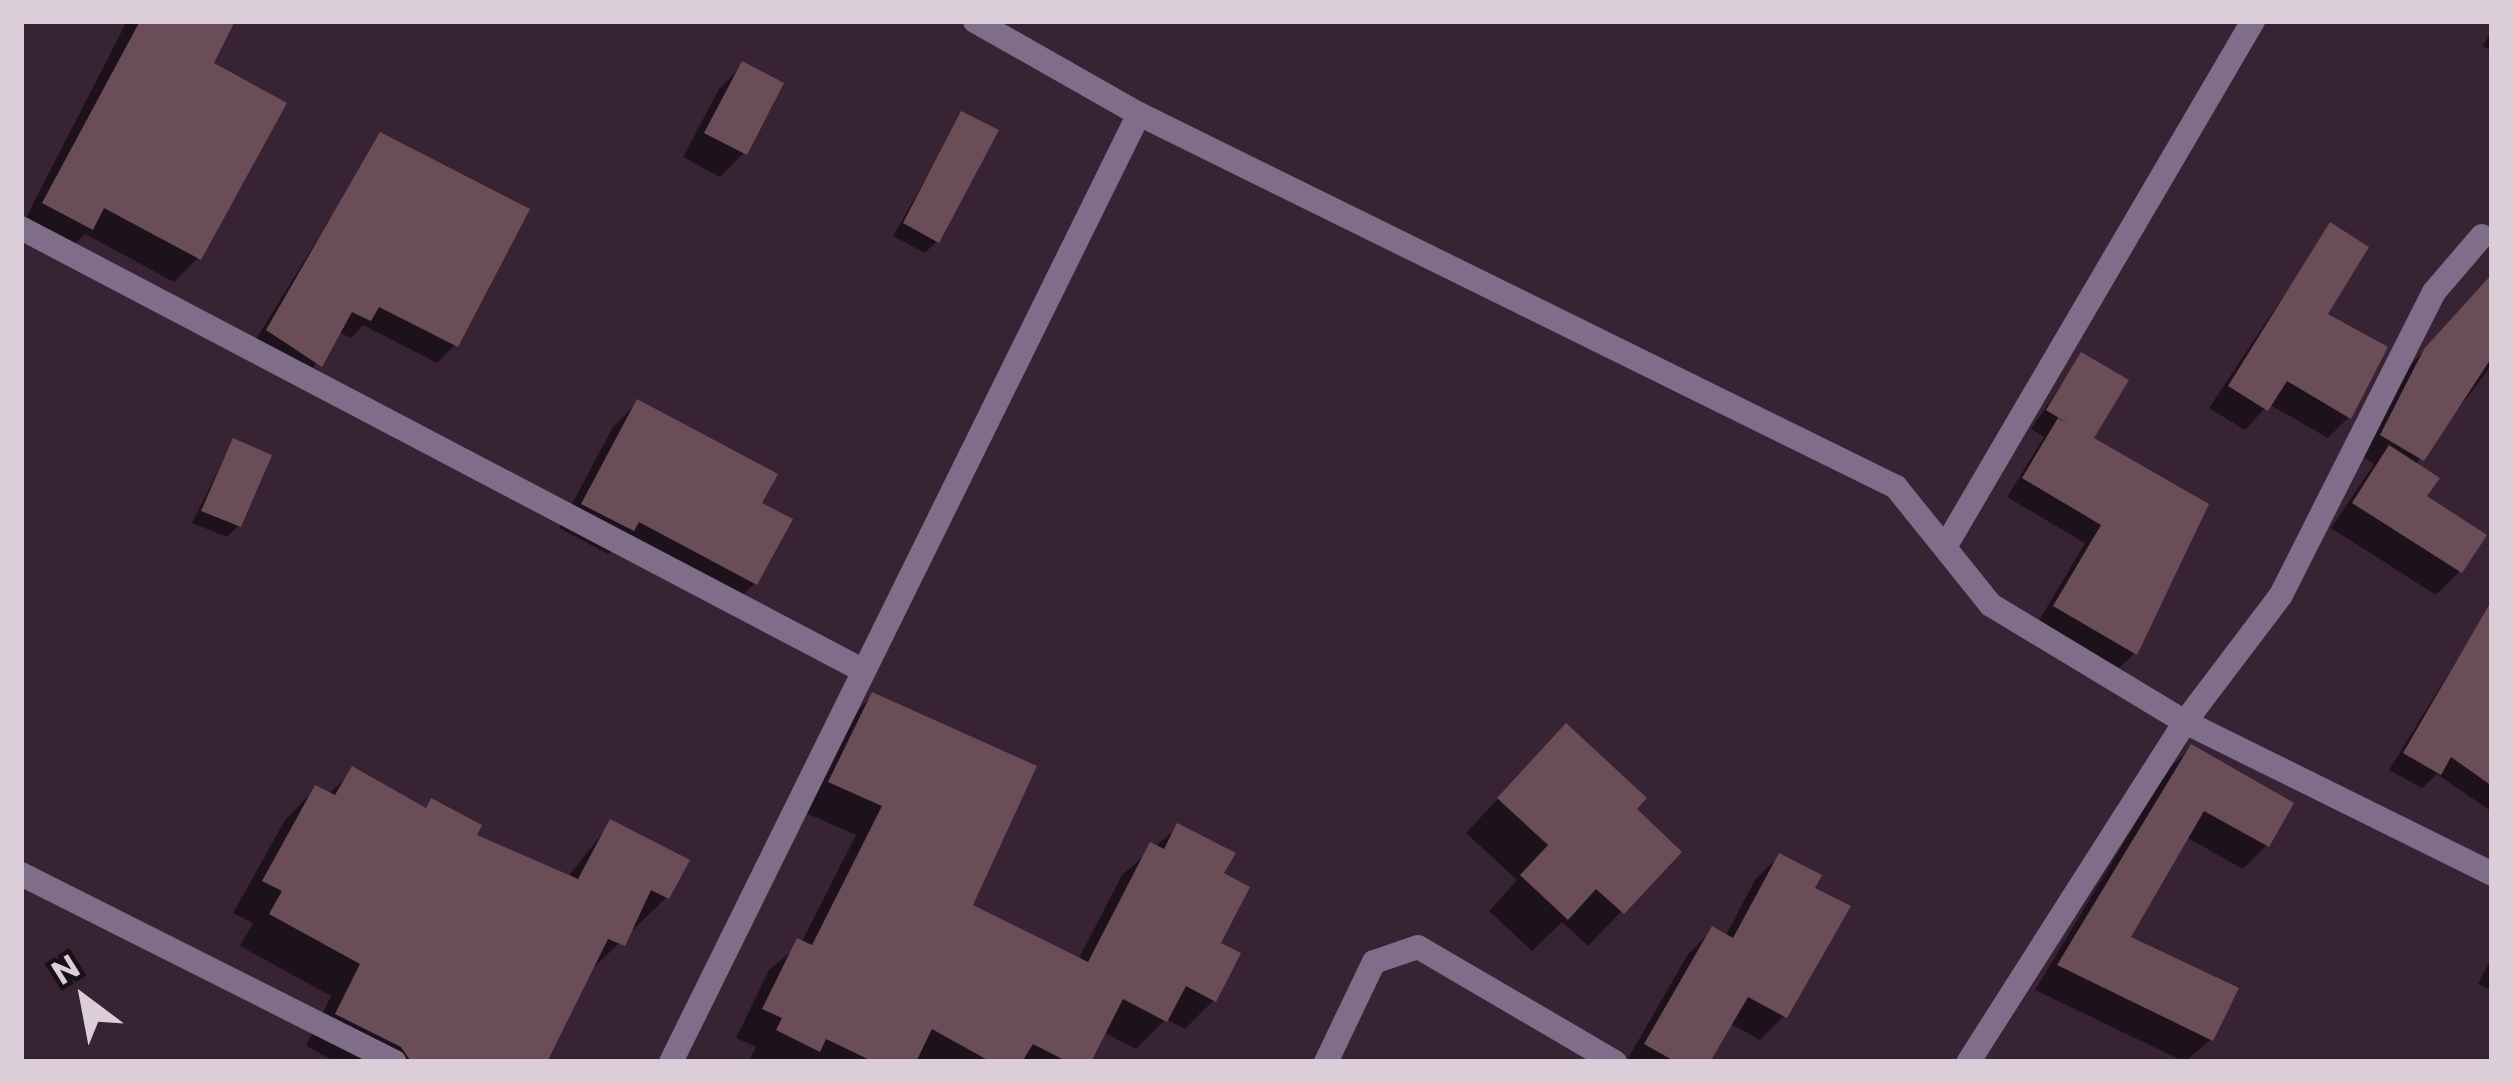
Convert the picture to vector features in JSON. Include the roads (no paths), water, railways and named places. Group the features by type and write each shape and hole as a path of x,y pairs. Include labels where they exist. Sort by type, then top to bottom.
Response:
{"street":[{"path":"975,21 1139,114 1896,487 1948,542 1991,605 2185,722 2492,874"},
{"path":"1948,542 2253,21"},
{"path":"671,1062 1139,114"},
{"path":"21,228 864,671"},
{"path":"1968,1062 2185,722 2281,596 2434,292 2482,236"},
{"path":"21,874 394,1062"},
{"path":"1326,1062 1374,962 1418,947 1615,1062"}]}
